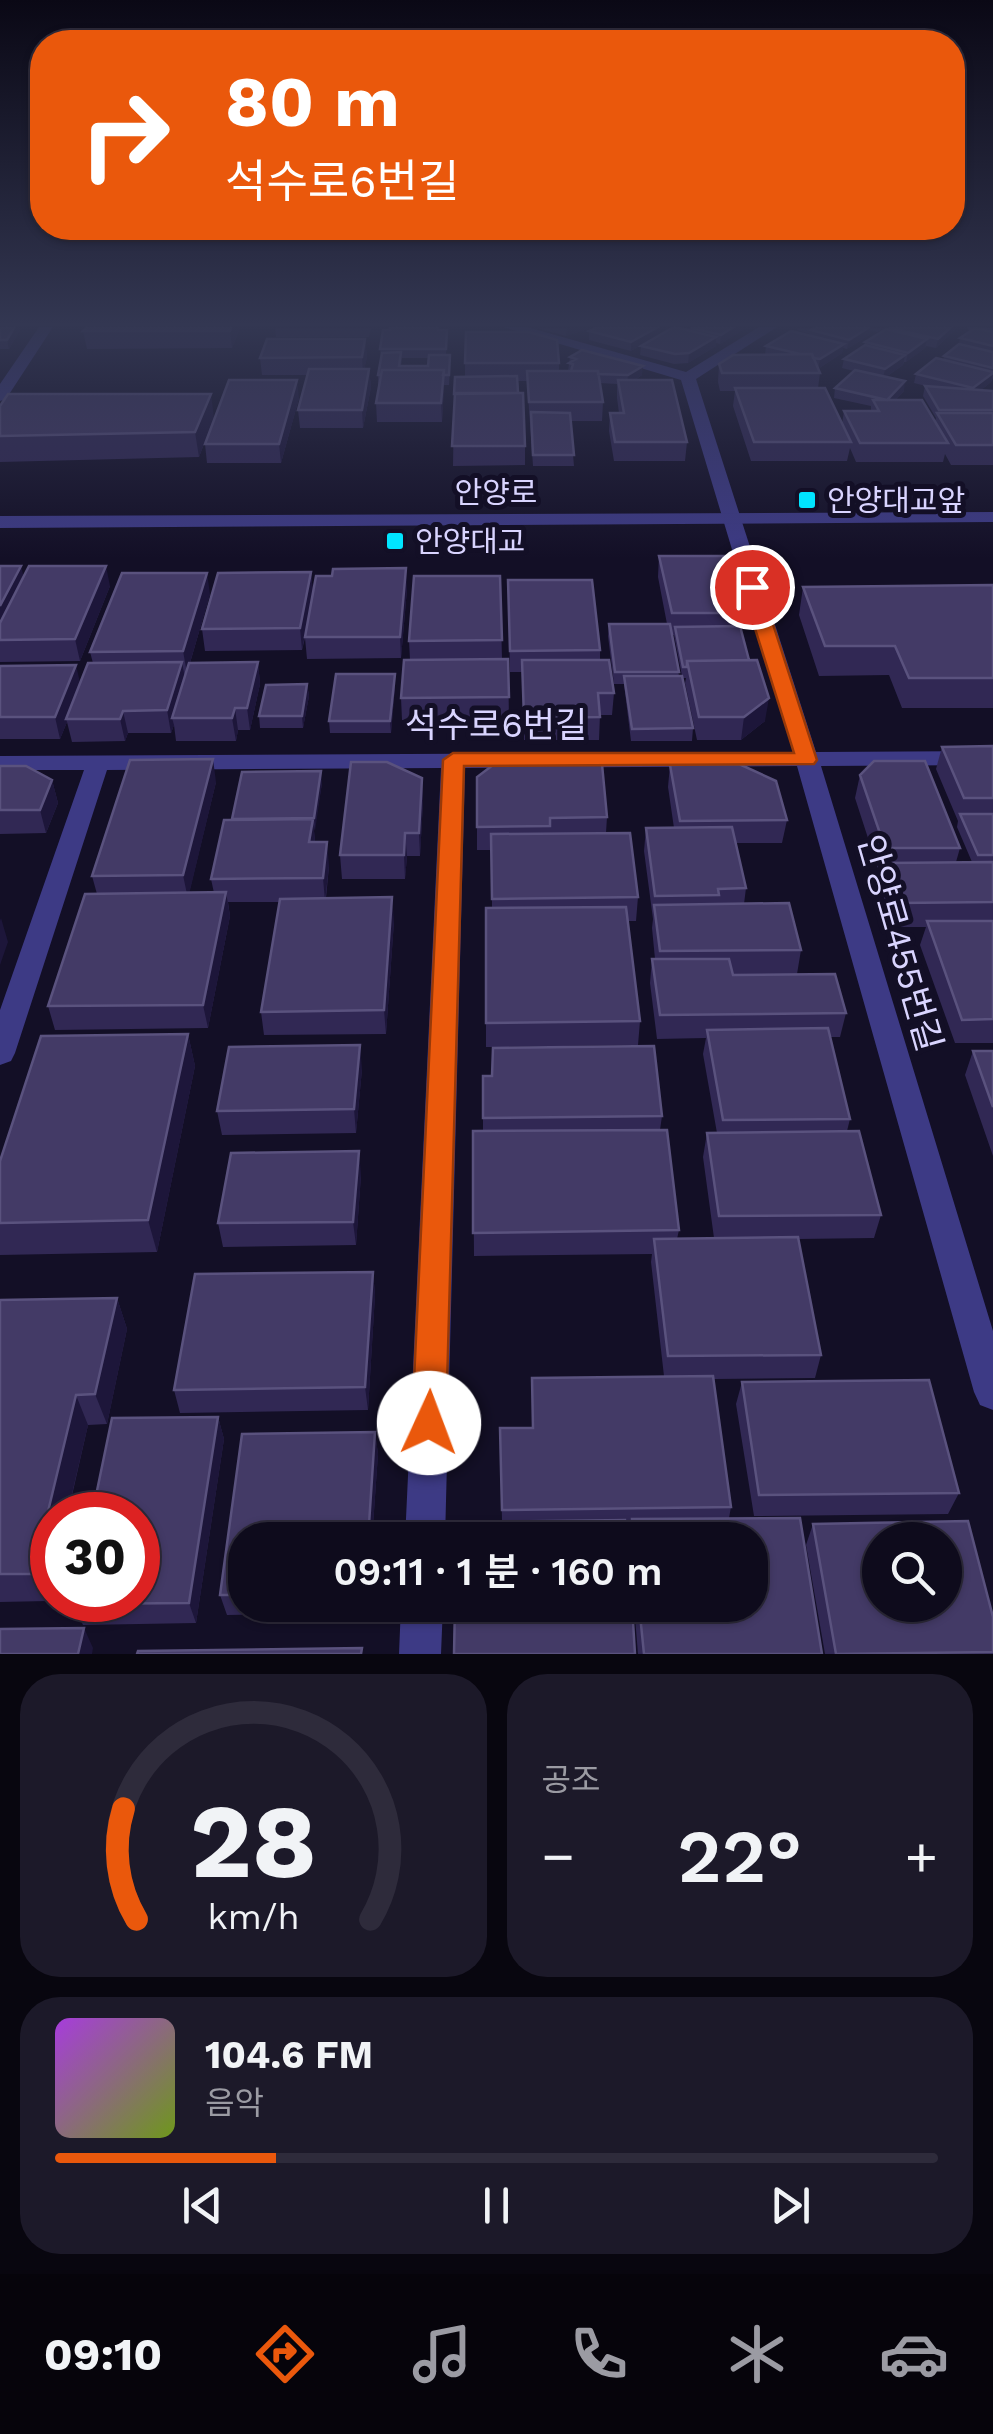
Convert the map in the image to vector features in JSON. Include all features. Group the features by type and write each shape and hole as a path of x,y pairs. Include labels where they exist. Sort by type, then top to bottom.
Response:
{"street":[{"name":"안양로455번길","path":"696,404 807,760 993,1392"},
{"name":"안양로","path":"0,522 993,517"},
{"name":"석수로6번길","path":"0,763 993,758"},
{"path":"425,1522 453,760"},
{"path":"0,1053 98,762"},
{"path":"420,1654 421,1622"}],"building":[{"path":"207,404 195,432 0,436 0,406"},
{"path":"220,404 290,404 279,444 205,444"},
{"path":"300,404 363,404 362,410 298,410"},
{"path":"454,404 523,404 525,446 452,446"},
{"path":"622,404 678,404 687,442 615,442 610,413 624,413"},
{"path":"741,404 833,404 851,442 754,442"},
{"path":"875,404 925,404 948,443 860,443 844,411 879,411"},
{"path":"936,404 993,404 993,410 939,410"},
{"path":"531,412 570,413 574,455 533,455"},
{"path":"937,413 993,413 993,445 956,445"},
{"path":"659,556 726,556 741,613 672,613"},
{"path":"0,566 21,566 0,606"},
{"path":"29,566 106,566 75,639 0,640 0,623"},
{"path":"406,568 400,637 305,637 316,576 332,576 333,569"},
{"path":"311,572 300,628 202,629 218,573"},
{"path":"122,573 207,573 183,651 90,652"},
{"path":"414,576 500,576 502,640 409,641"},
{"path":"508,580 592,580 600,650 510,651"},
{"path":"993,585 993,678 909,678 895,646 825,646 803,587"},
{"path":"609,624 670,624 679,672 615,672"},
{"path":"740,626 749,660 687,661 687,667 683,667 675,627"},
{"path":"508,659 509,697 401,698 404,660"},
{"path":"522,660 609,660 614,693 598,693 600,717 524,718"},
{"path":"757,660 769,698 744,717 699,717 687,661"},
{"path":"182,662 167,710 123,711 120,719 66,719 88,663"},
{"path":"258,662 247,708 235,708 232,718 172,718 189,663"},
{"path":"76,665 55,717 0,717 0,666"},
{"path":"336,674 395,674 390,721 329,721"},
{"path":"624,676 682,676 693,728 632,729"},
{"path":"307,684 302,716 259,716 266,685"},
{"path":"993,746 993,798 964,798 942,747"},
{"path":"213,759 183,875 92,876 130,760"},
{"path":"874,761 925,761 960,848 885,848 860,775"},
{"path":"351,762 387,762 422,778 419,833 405,833 404,855 340,855"},
{"path":"602,764 607,817 550,818 550,826 477,827 477,777 493,765"},
{"path":"739,764 776,781 787,820 680,821 670,765"},
{"path":"0,766 26,766 52,780 40,810 0,810"},
{"path":"321,771 314,818 232,819 242,772"},
{"path":"960,814 993,814 993,855 978,855"},
{"path":"313,819 309,842 327,842 323,878 211,879 224,820"},
{"path":"732,827 746,888 718,889 719,895 655,896 646,828"},
{"path":"630,833 638,897 492,899 491,834"},
{"path":"993,862 993,902 900,903 886,863"},
{"path":"226,892 203,1005 48,1006 85,894"},
{"path":"392,897 384,1010 261,1012 280,899"},
{"path":"789,903 801,950 660,951 654,905"},
{"path":"626,907 640,1021 486,1023 486,908"},
{"path":"927,921 993,921 993,1019 962,1020"},
{"path":"652,959 729,959 733,975 835,974 846,1013 660,1015"},
{"path":"828,1028 850,1119 723,1120 707,1030"},
{"path":"188,1034 148,1220 0,1223 0,1161 41,1036"},
{"path":"360,1045 354,1109 217,1111 229,1047"},
{"path":"654,1046 662,1116 483,1118 483,1076 492,1076 493,1048"},
{"path":"973,1051 993,1051 993,1107"},
{"path":"667,1130 679,1230 473,1233 473,1131"},
{"path":"859,1131 881,1215 719,1216 707,1133"},
{"path":"359,1151 353,1222 218,1223 231,1153"},
{"path":"798,1237 821,1355 668,1356 654,1239"},
{"path":"373,1272 365,1387 174,1390 195,1274"},
{"path":"117,1298 95,1394 76,1395 53,1492 30,1492 30,1574 0,1574 0,1300"},
{"path":"713,1376 731,1507 502,1510 500,1428 533,1428 532,1378"},
{"path":"929,1380 959,1493 759,1495 742,1382"},
{"path":"218,1417 189,1603 160,1603 160,1492 97,1492 112,1418"},
{"path":"375,1432 369,1522 230,1522 242,1434"},
{"path":"800,1518 822,1654 644,1654 641,1622 768,1622 768,1522 632,1519"},
{"path":"625,1520 625,1522 457,1522"},
{"path":"968,1521 993,1617 993,1652 836,1654 813,1524 862,1523 862,1622 962,1622 962,1522 916,1522"},
{"path":"228,1536 228,1595 220,1595"},
{"path":"455,1622 633,1622 635,1654 454,1654"},
{"path":"84,1628 78,1654 0,1654 0,1629"},
{"path":"362,1648 361,1654 137,1654 138,1651"}],"place":[{"name":"안양대교앞","path":"807,500"},
{"name":"안양대교","path":"395,541"}],"route":[{"path":"429,1423 453,760 807,760 752,587"}]}
